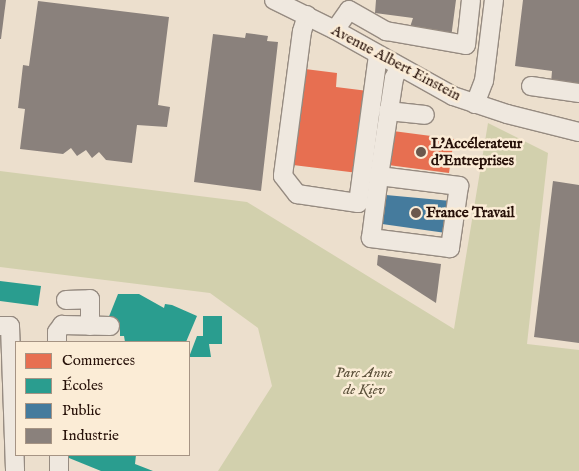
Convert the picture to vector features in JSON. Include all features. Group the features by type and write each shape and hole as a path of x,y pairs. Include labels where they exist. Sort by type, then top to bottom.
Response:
{"street":[{"name":"Avenue Albert Einstein","path":"274,0 335,30 399,68 475,104 579,132"},
{"path":"335,30 349,10 386,31 466,45 470,0"},
{"path":"475,104 484,81 494,0"},
{"path":"307,15 302,31 283,176 297,194 358,203 378,56"},
{"path":"379,176 459,186 450,248 371,238 379,176 388,111 394,78 399,68"},
{"path":"531,86 579,93"},
{"path":"388,111 425,115"},
{"path":"66,300 90,299 90,326"},
{"path":"57,341 57,332 62,325 110,326"},
{"path":"0,326 10,326 15,471"},
{"path":"58,456 59,471"}],"green space":[{"name":"Parc Anne de Kiev","path":"488,123 548,153 527,344 579,350 579,471 218,471 272,386 258,328 210,293 0,267 0,171 247,202 454,329"}],"building: Commerces":[{"path":"305,69 337,73 336,87 368,91 358,173 293,165"},
{"name":"L'Accélerateur d'Entreprises","path":"393,131 454,139 449,173 388,165"}],"building: Écoles":[{"path":"0,281 41,286 38,306 0,301"},
{"path":"118,294 139,294 164,308 165,304 172,305 197,316 186,341 125,341 124,336 120,336 120,324 108,319"},
{"path":"203,316 222,316 222,344 209,344 211,357 190,357 197,336 203,336"},
{"path":"69,456 136,456 135,464 153,471 101,471 69,458"}],"building: Public":[{"name":"France Travail","path":"386,195 451,201 446,233 382,224"}],"building: Industrie":[{"path":"0,0 6,0 1,39 0,39"},
{"path":"376,0 456,0 451,38 410,27 413,18 375,13"},
{"path":"523,0 579,0 579,86 551,83 552,71 515,66"},
{"path":"38,1 169,17 158,105 170,107 167,127 137,125 132,163 106,160 99,152 92,158 86,150 77,156 71,148 63,154 20,149 25,109 18,108 23,65 29,66"},
{"path":"246,33 268,36 267,41 278,42 261,191 194,182 213,34 245,38"},
{"path":"553,181 579,185 579,343 534,337"},
{"path":"378,255 441,264 436,303 377,265"}],"place":[{"name":"L'Accélerateur d'Entreprises","path":"421,152"},
{"name":"France Travail","path":"416,213"}]}
